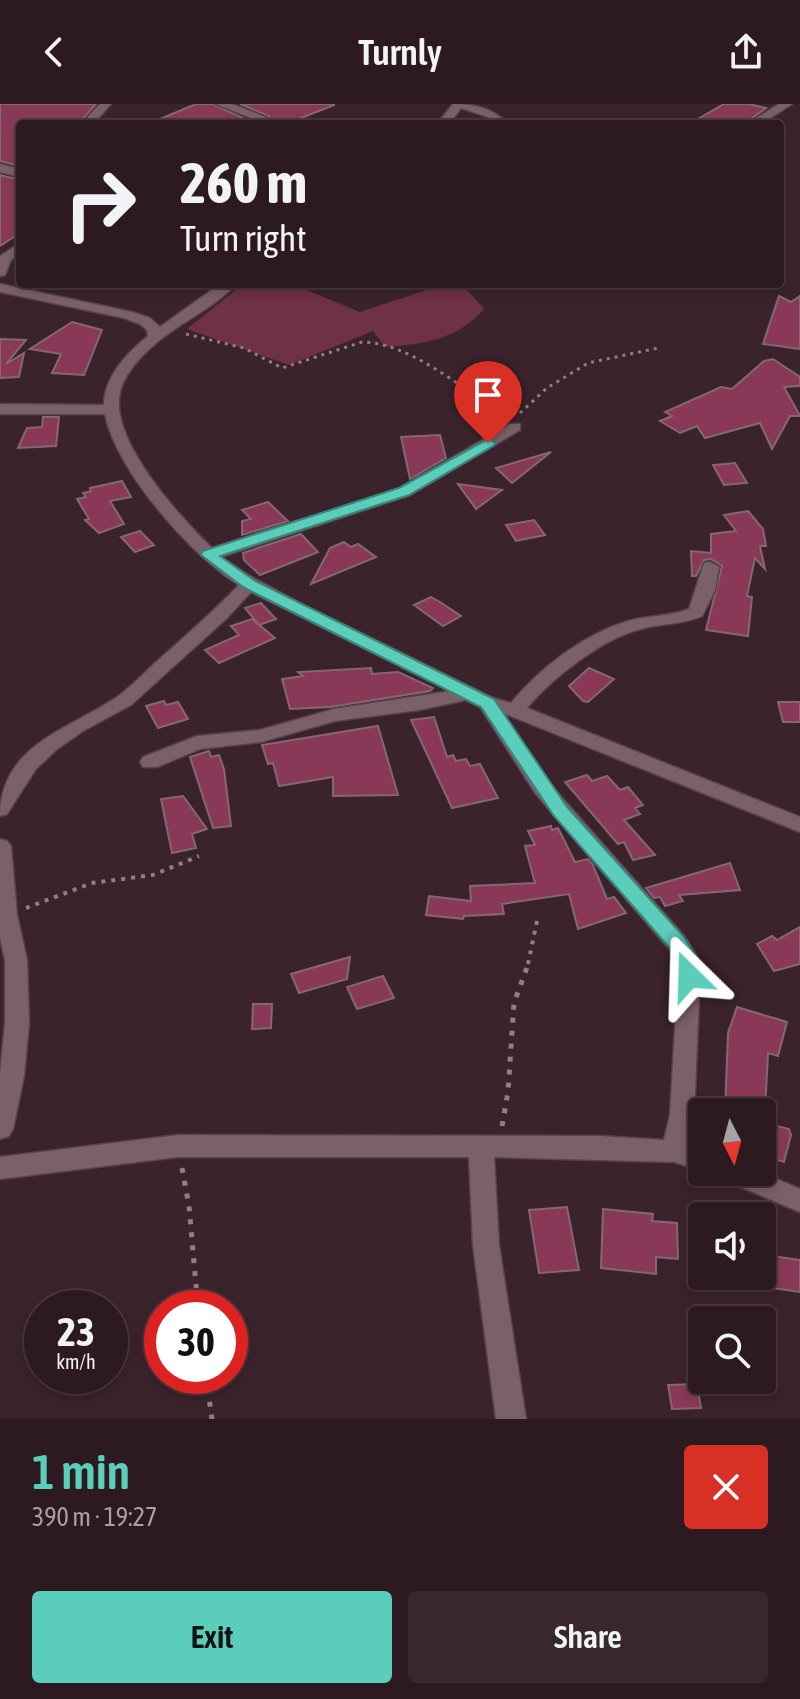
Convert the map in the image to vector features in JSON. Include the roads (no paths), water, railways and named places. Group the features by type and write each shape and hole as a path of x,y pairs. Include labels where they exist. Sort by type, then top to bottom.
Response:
{"street":[{"path":"91,120 106,104"},
{"path":"221,104 260,117 256,120"},
{"path":"446,120 459,104 492,115 498,120"},
{"path":"760,120 787,104"},
{"path":"0,272 5,258 16,250"},
{"path":"0,288 145,321 161,334"},
{"path":"224,288 134,354 113,389 111,410 121,440 136,467 209,555 249,584 478,698 515,710 800,825"},
{"path":"0,409 56,407 111,410"},
{"path":"209,555 404,492 515,427"},
{"path":"515,710 523,699 584,651 629,626 673,621 696,612 706,590 710,567"},
{"path":"0,809 29,764 49,745 124,701 220,615 249,584"},
{"path":"150,762 197,743 261,736 334,715 478,698"},
{"path":"478,698 560,811 662,922 686,956 689,976 682,1115 674,1151"},
{"path":"0,846 5,917 16,960 17,1023 12,1076 0,1129"},
{"path":"0,1168 178,1146 488,1147 674,1151 688,1156"},
{"path":"488,1147 486,1245 511,1419"},
{"path":"765,1186 800,1201"}]}
